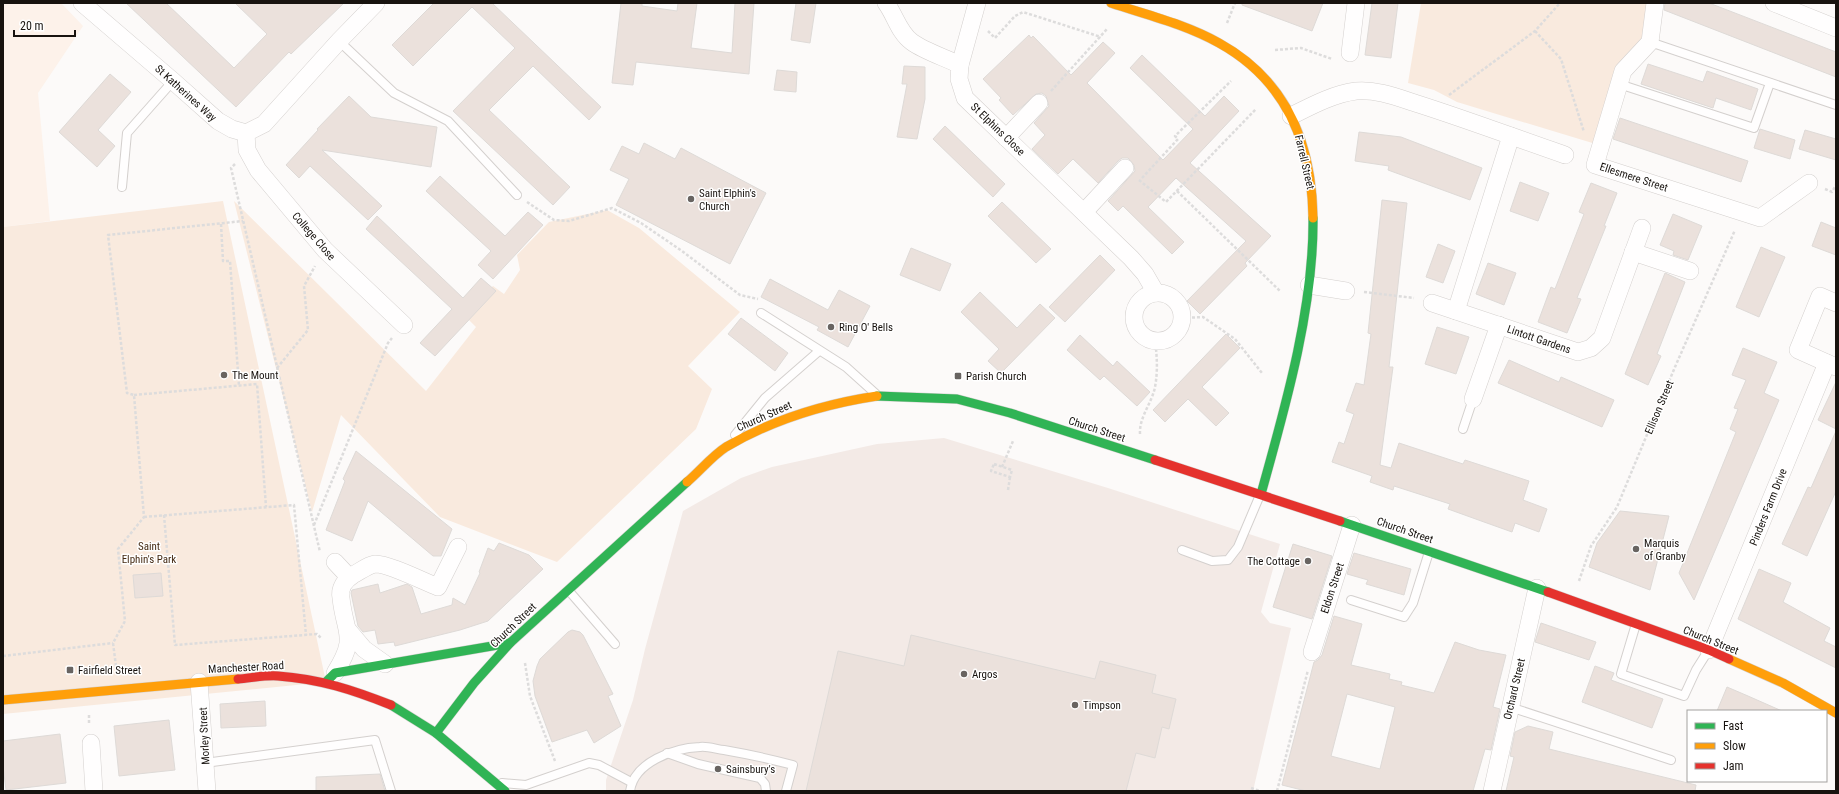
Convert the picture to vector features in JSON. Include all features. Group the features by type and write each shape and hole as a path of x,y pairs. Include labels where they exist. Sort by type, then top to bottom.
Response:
{"street":[{"name":"St Katherines Way","path":"82,3 218,121 232,129 246,132"},
{"path":"246,132 264,124 339,41 376,3"},
{"path":"886,3 901,29 911,42 960,65"},
{"name":"St Elphins Close","path":"977,3 960,65 959,79 965,98 1131,258 1145,274 1156,293"},
{"name":"Farrell Street","path":"1111,3 1196,31 1236,53 1250,63 1270,84 1285,103 1305,154 1313,201 1314,229 1310,285 1280,428 1261,494"},
{"path":"1344,57 1356,3"},
{"path":"1650,42 1655,3"},
{"path":"1774,3 1834,23"},
{"name":"Ellesmere Street","path":"1650,42 1623,71 1595,165 1744,211 1760,218 1810,184"},
{"path":"1291,116 1316,104 1356,91 1381,93 1565,155"},
{"path":"1006,138 1039,103"},
{"name":"College Close","path":"246,132 247,150 258,170 325,250 404,325"},
{"path":"1456,311 1511,136"},
{"path":"1084,212 1125,168"},
{"name":"Lintott Gardens","path":"1432,303 1578,352 1592,348 1602,338 1642,228"},
{"path":"1633,252 1690,271"},
{"path":"1310,285 1346,291"},
{"path":"1156,293 1172,297 1181,310 1182,318 1180,325 1170,338 1155,340 1141,333 1135,320 1137,305 1142,299 1156,293"},
{"path":"1831,365 1798,350 1820,296 1836,302"},
{"path":"1473,399 1499,325"},
{"name":"Pinders Farm Drive","path":"1709,650 1831,365"},
{"name":"Church Street","path":"436,733 474,684 510,643 725,448 763,428 795,415 850,400 879,396 957,399 1010,413 1142,457 1261,494 1537,588 1709,650 1783,683 1836,713"},
{"name":"Eldon Street","path":"1312,652 1352,525"},
{"path":"331,677 347,650 349,642 348,630 340,596 341,588 349,577 374,564 384,566 438,588 458,547"},
{"path":"335,562 349,577"},
{"name":"Orchard Street","path":"1492,791 1537,588"},
{"path":"348,630 364,649 386,664"},
{"path":"331,677 386,664 510,643"},
{"name":"Manchester Road","path":"3,700 277,676 331,677 386,702 436,733 505,791"},
{"name":"Morley Street","path":"199,682 207,791"},
{"path":"91,743 94,791"}],"lane":[{"path":"339,41 394,93 448,121 517,195"},
{"path":"1650,42 1836,105"},
{"path":"122,187 127,133 173,81"},
{"path":"1619,84 1754,128 1770,83"},
{"path":"761,313 846,367 879,396"},
{"path":"725,448 765,398 819,351"},
{"path":"1463,429 1473,399"},
{"path":"1182,550 1212,561 1228,560 1238,548 1261,494"},
{"path":"1351,600 1404,617 1413,603 1429,551"},
{"path":"568,590 615,644"},
{"path":"1636,624 1621,674 1677,694 1684,696 1696,670 1709,650"},
{"path":"1510,707 1671,760"},
{"path":"205,763 375,740 391,791"},
{"path":"630,791 631,782 647,763 667,754 700,746 748,754 793,765 786,791"},
{"path":"667,754 698,764 760,778 765,784 766,791"},
{"path":"496,782 526,785 589,763 599,765 631,782"}],"path":[{"path":"1432,109 1534,31 1560,3"},
{"path":"985,29 995,38 1015,16 1023,12 1101,37"},
{"path":"1039,103 1107,29"},
{"path":"1534,31 1561,59 1585,135"},
{"path":"1275,50 1289,47 1301,48 1344,57"},
{"path":"1140,180 1178,139 1175,136 1232,81"},
{"path":"1125,168 1166,202 1256,108"},
{"path":"247,150 231,168 320,553"},
{"path":"1177,191 1280,291"},
{"path":"517,195 554,220 569,221 612,208 641,223 740,295 764,301"},
{"name":"Ellison Street","path":"1573,601 1591,546 1617,507 1675,367 1744,211"},
{"path":"243,221 108,236 127,393 134,395 257,384 266,507"},
{"path":"221,224 223,261 230,261 239,386"},
{"path":"277,368 308,330 304,286 325,250"},
{"path":"1346,291 1418,298 1432,303"},
{"path":"1182,318 1203,317 1235,339 1262,373"},
{"path":"314,525 388,343 404,325"},
{"path":"1142,457 1140,426 1155,388 1157,361 1155,340"},
{"path":"134,395 144,517"},
{"path":"1002,467 1013,441"},
{"path":"1008,490 1012,470 994,464 991,471 1010,477"},
{"path":"116,666 113,643 125,621 118,549 144,517 164,514 294,505 306,635"},
{"path":"164,514 175,645 317,634 321,638"},
{"path":"3,656 113,643"},
{"path":"1277,791 1312,652"},
{"path":"525,663 530,696 555,761"},
{"path":"1251,788 1260,791"}],"shaded area":[{"path":"3,3 61,3 83,26 38,93 50,221 3,227"},
{"path":"944,438 1108,488 1280,544 1261,612 1270,623 1291,628 1253,791 606,791 606,780 633,700 645,649 683,511 741,478 772,467 877,444"}],"green space":[{"path":"1421,3 1651,3 1636,57 1599,145 1457,102 1434,90 1408,83"},
{"name":"Saint Elphin's Park","path":"223,201 326,682 3,714 3,227"},
{"path":"234,201 426,391 476,327 464,315 493,286 504,294 520,270 517,255 549,222 607,210 639,228 740,312 688,366 712,389 696,429 557,562 440,517 341,415 312,512"}],"building":[{"path":"126,3 166,3 234,68 267,34 235,3 344,3 291,54 289,52 236,107"},
{"path":"434,3 492,3 601,107 589,120 533,66 489,110 570,187 553,205 453,111 515,48 472,7 413,66 392,45"},
{"path":"621,3 642,3 642,6 677,11 678,3 697,3 691,48 732,53 735,3 754,3 749,74 636,62 633,85 612,83"},
{"path":"796,3 816,3 810,43 791,40"},
{"path":"1242,3 1323,3 1312,31 1242,5"},
{"path":"1372,3 1398,3 1391,58 1365,55"},
{"path":"1665,3 1709,3 1836,52 1836,77 1664,10"},
{"path":"1029,35 1031,38 1033,36 1071,75 1103,42 1115,53 1087,83 1163,160 1193,129 1130,68 1142,55 1205,116 1224,96 1239,111 1190,163 1271,236 1245,263 1247,266 1200,314 1187,301 1246,241 1176,178 1148,207 1184,242 1172,254 1123,206 1118,211 1108,201 1135,171 1134,165 1128,158 1122,158 1118,161 1098,183 1073,159 1058,174 1032,149 1045,135 1034,123 1049,106 1046,96 1042,93 1036,94 1013,115 999,100 1001,98 983,79"},
{"path":"1648,64 1703,82 1707,71 1758,89 1751,110 1716,98 1713,108 1641,84"},
{"path":"904,66 925,67 925,99 917,139 897,137 907,84 902,84"},
{"path":"777,70 797,72 796,92 774,90"},
{"path":"110,74 131,92 98,130 115,146 97,167 59,132"},
{"path":"349,96 371,117 437,127 431,167 322,150 382,206 368,220 310,166 299,178 286,165 318,130 317,129"},
{"path":"1620,118 1748,161 1741,182 1613,139"},
{"path":"945,126 1005,184 993,197 933,139"},
{"path":"1760,129 1795,140 1790,159 1754,148"},
{"path":"1805,130 1836,139 1836,160 1799,149"},
{"path":"1359,132 1401,137 1482,168 1470,200 1388,170 1389,166 1355,161"},
{"name":"Saint Elphin's Church","path":"644,143 675,159 681,148 766,193 730,264 616,205 629,179 610,170 622,146 639,154"},
{"path":"440,176 505,236 528,212 543,225 493,279 478,265 491,251 426,191"},
{"path":"1520,182 1549,193 1538,221 1510,211"},
{"path":"1591,183 1617,193 1604,226 1606,226 1577,298 1581,299 1567,333 1538,322 1551,287 1555,289 1584,214 1579,212"},
{"path":"1382,200 1407,203 1389,367 1393,367 1380,465 1391,468 1399,443 1463,464 1465,460 1529,481 1523,500 1547,509 1539,532 1515,523 1512,532 1448,509 1450,504 1394,486 1393,490 1370,482 1372,476 1332,462 1339,442 1344,444 1354,414 1346,411 1356,383 1364,385 1371,334 1368,333"},
{"path":"1002,202 1051,249 1036,263 988,216"},
{"path":"1673,214 1702,226 1688,260 1673,255 1674,251 1660,245"},
{"path":"377,216 463,298 481,278 496,291 435,356 420,343 452,309 366,229"},
{"path":"1821,222 1836,228 1836,255 1812,246"},
{"path":"1438,244 1455,251 1443,283 1426,277"},
{"path":"1761,247 1785,257 1759,317 1736,307"},
{"path":"911,248 951,264 940,291 900,275"},
{"path":"1100,255 1115,270 1065,322 1049,307"},
{"path":"1488,263 1516,273 1504,305 1476,294"},
{"path":"1665,273 1685,282 1657,354 1661,356 1648,385 1625,374"},
{"path":"770,279 828,310 839,290 870,306 848,347 817,330 819,327 761,297"},
{"path":"980,292 1017,328 1040,304 1055,318 1001,373 988,361 999,349 961,312"},
{"path":"741,318 788,353 775,371 728,334"},
{"path":"1437,327 1469,337 1456,374 1425,364"},
{"path":"1226,334 1240,348 1202,387 1229,413 1216,426 1188,399 1165,422 1153,410"},
{"path":"1080,335 1113,366 1117,361 1150,392 1137,406 1104,376 1100,380 1067,350"},
{"path":"1743,348 1777,362 1764,393 1779,400 1694,600 1679,573 1736,432 1730,429 1738,409 1734,408 1746,380 1732,375"},
{"path":"1509,360 1559,382 1561,377 1614,400 1602,427 1498,383"},
{"path":"1836,382 1836,429 1818,420"},
{"path":"1836,431 1836,491 1807,556 1782,544 1808,487 1811,488"},
{"path":"356,451 452,529 441,556 433,556 368,501 352,541 326,530 345,481 343,479"},
{"name":"Marquis of Granby","path":"1620,511 1669,516 1650,590 1589,567 1597,543"},
{"path":"499,543 529,555 543,569 488,621 460,630 395,646 394,642 378,644 375,630 363,632 358,626 351,593 352,590 378,584 380,593 407,584 412,587 421,614 452,605 453,598 465,605 480,573 479,572 488,548 494,551"},
{"path":"1293,544 1332,556 1312,619 1273,607"},
{"path":"1354,553 1411,569 1404,595 1366,584 1368,580 1347,574"},
{"path":"1759,569 1791,583 1783,602 1830,628 1824,641 1836,647 1836,668 1738,619"},
{"path":"161,573 163,596 135,598 133,575"},
{"path":"1334,616 1362,624 1351,665 1390,674 1389,679 1402,682 1401,685 1434,693 1455,642 1479,650 1506,655 1493,707 1500,709 1491,750 1485,749 1473,791 1306,791 1282,785 1314,662 1322,655","holes":["1347,694 1395,707 1380,769 1331,756"]},
{"path":"1541,623 1596,642 1589,660 1535,642"},
{"path":"572,630 580,632 583,635 613,694 608,696 621,726 594,743 587,730 552,742 535,696 533,681 540,659 568,632"},
{"path":"911,635 1095,679 1100,661 1156,675 1152,693 1176,699 1169,729 1162,727 1155,758 1136,753 1126,791 806,791 838,651 904,666"},
{"path":"1595,666 1614,673 1611,680 1663,699 1652,728 1582,702"},
{"path":"1727,687 1780,710 1717,710"},
{"path":"265,701 266,726 221,728 220,704"},
{"path":"169,720 175,770 119,776 114,726"},
{"path":"1528,726 1553,732 1549,749 1696,785 1695,791 1506,791 1514,757 1510,756 1515,732"},
{"path":"60,734 66,783 6,790 3,766 3,741"},
{"path":"380,774 385,791 316,791 316,777"}],"traffic: fast":[{"path":"1261,494 1288,393 1303,322 1309,287 1313,218"},
{"path":"877,396 957,399 1010,413 1155,460"},
{"path":"436,733 474,683 510,643 687,482"},
{"path":"1340,521 1548,592"},
{"path":"326,682 335,673 510,643"},
{"path":"391,705 436,733 505,791"}],"traffic: slow":[{"path":"1111,3 1166,20 1206,36 1242,58 1262,76 1278,95 1291,117 1300,140 1307,165 1313,218"},
{"path":"687,482 726,447 744,437 799,414 857,399 877,396"},
{"path":"1729,659 1783,683 1836,713"},
{"path":"3,700 238,679"}],"traffic: jam":[{"path":"1155,460 1340,521"},
{"path":"1548,592 1709,650 1729,659"},
{"path":"238,679 263,676 293,677 350,690 391,705"}],"place":[{"name":"Saint Elphin's Church","path":"691,199"},
{"name":"Ring O' Bells","path":"831,327"},
{"name":"The Mount","path":"224,375"},
{"name":"Parish Church","path":"958,376"},
{"name":"Marquis of Granby","path":"1636,549"},
{"name":"The Cottage","path":"1308,561"},
{"name":"Fairfield Street","path":"70,670"},
{"name":"Argos","path":"964,674"},
{"name":"Timpson","path":"1075,705"},
{"name":"Sainsbury's","path":"718,769"}]}
